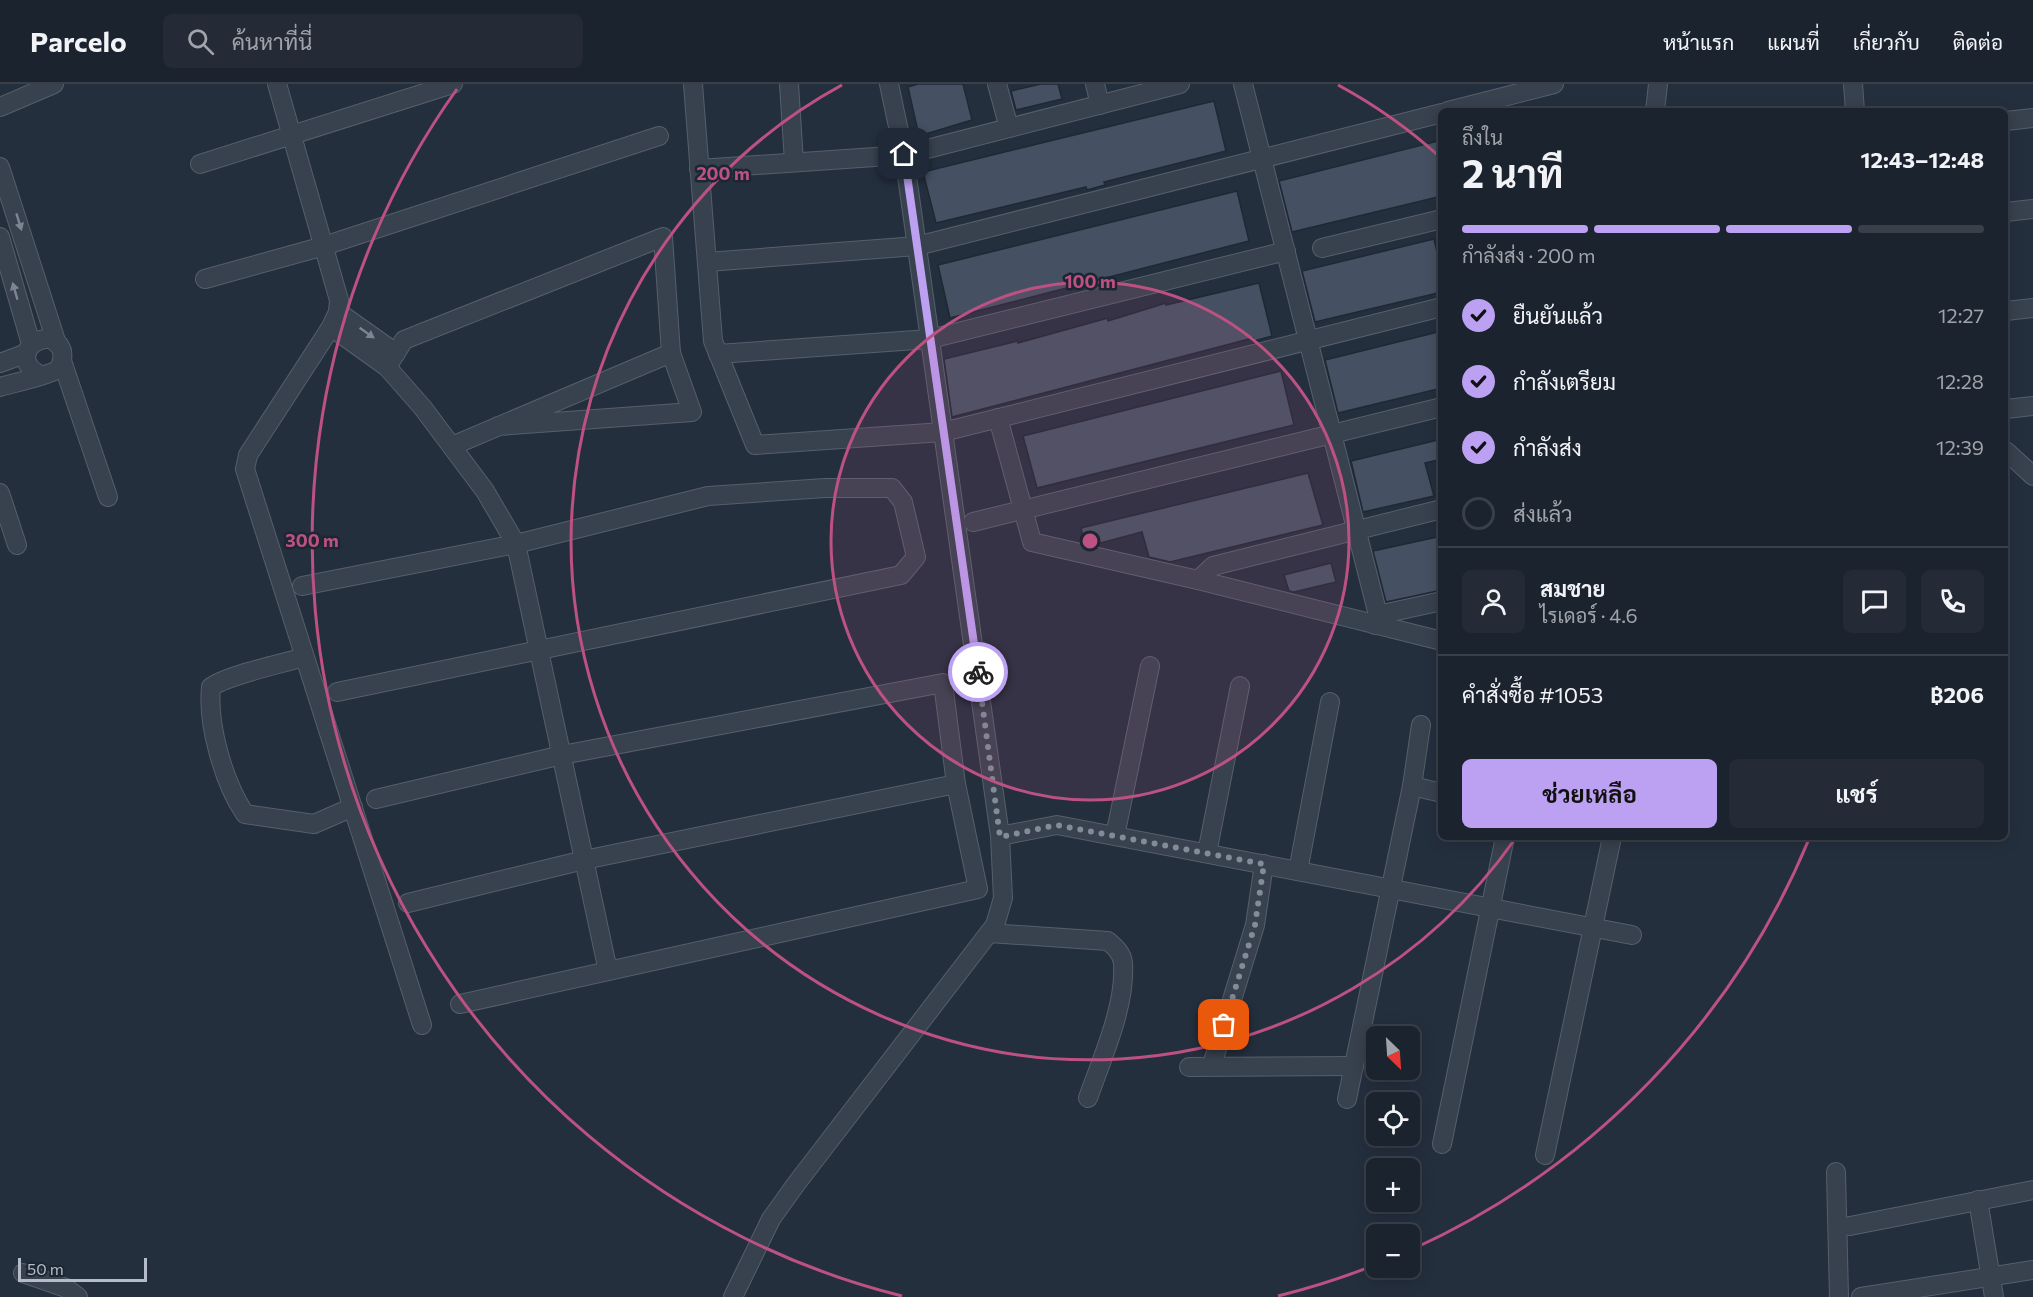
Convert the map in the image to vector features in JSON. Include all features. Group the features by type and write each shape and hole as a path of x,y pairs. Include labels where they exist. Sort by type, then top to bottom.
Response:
{"street":[{"path":"0,107 54,84"},
{"path":"277,84 339,300 334,320 248,454 245,468 422,1025"},
{"path":"200,164 453,84"},
{"path":"693,84 713,341 754,445 943,432 1438,308"},
{"path":"789,84 794,162"},
{"path":"733,1297 771,1219 995,925 1003,898 1000,837 904,154 889,84"},
{"path":"997,84 1009,128"},
{"path":"1095,84 1100,105"},
{"path":"699,169 904,154 1180,84"},
{"path":"1243,84 1357,530 1377,620"},
{"path":"1460,108 1554,84"},
{"path":"1655,108 1658,84"},
{"path":"1853,84 1856,108"},
{"path":"707,262 917,246 1438,114"},
{"path":"2008,121 2033,118"},
{"path":"205,279 324,246 659,136"},
{"path":"0,167 108,497"},
{"path":"2008,212 2033,209"},
{"path":"1322,248 1438,220"},
{"path":"0,237 29,349 27,362 32,370 40,375"},
{"path":"391,360 404,340 663,237 671,353 692,412 498,426"},
{"path":"718,354 930,339 1286,251"},
{"path":"2008,311 2033,308"},
{"path":"334,320 391,360 485,491 516,544 608,970"},
{"path":"0,363 29,349 39,339 49,339 60,352"},
{"path":"0,387 50,374 57,369 60,352"},
{"path":"452,446 671,353"},
{"path":"2008,409 2033,406"},
{"path":"973,522 1438,407"},
{"path":"998,418 1032,542 1377,620 1438,640"},
{"path":"2008,453 2033,476"},
{"path":"302,586 516,544 708,496 825,488 892,488 903,502 916,557 901,575 539,648 337,692"},
{"path":"0,494 17,545"},
{"path":"1198,580 1213,566 1438,510"},
{"path":"1377,620 1438,602"},
{"path":"304,657 222,679 211,687 213,724 226,775 237,802 245,814 314,824 353,807"},
{"path":"1115,836 1150,666"},
{"path":"376,799 562,755 943,683 956,784 978,889 460,1004"},
{"path":"1207,854 1240,686"},
{"path":"1298,871 1330,702"},
{"path":"1347,1099 1412,786 1421,725"},
{"path":"408,903 584,860 956,784"},
{"path":"1412,786 1438,791"},
{"path":"1000,837 1057,825 1632,935"},
{"path":"1442,1144 1504,840"},
{"path":"1545,1155 1611,840"},
{"path":"1212,1065 1255,925 1264,864"},
{"path":"989,933 1108,941 1118,948 1123,962 1118,1011 1088,1098"},
{"path":"1189,1067 1212,1065 1354,1066"},
{"path":"1836,1172 1839,1297"},
{"path":"1850,1226 2033,1190"},
{"path":"1978,1200 1994,1297"},
{"path":"1862,1297 1991,1279 2033,1270"},
{"path":"23,1273 66,1288 78,1297"}],"building":[{"path":"918,84 963,84 972,120 919,136 908,87"},
{"path":"1041,84 1058,84 1062,99 1016,110 1011,91"},
{"path":"1214,101 1226,151 1104,182 1105,185 1087,190 1086,187 936,223 923,172"},
{"path":"1438,141 1438,197 1292,232 1279,181"},
{"path":"1237,191 1249,241 950,318 938,265"},
{"path":"1434,239 1438,256 1438,293 1315,322 1302,271"},
{"path":"1259,283 1272,336 1254,341 1253,338 952,417 944,359 1018,341 1018,343 1108,318 1108,321 1166,303 1166,305"},
{"path":"1438,332 1438,389 1338,413 1325,360"},
{"path":"1281,371 1294,425 1037,488 1023,436"},
{"path":"1438,440 1438,460 1425,463 1434,496 1363,512 1351,461"},
{"path":"1308,473 1323,525 1170,562 1149,557 1142,532 1093,545 1084,542 1081,528"},
{"path":"1438,537 1438,591 1386,602 1373,551"},
{"path":"1331,563 1336,582 1294,592 1289,591 1284,575"}],"way so far":[{"path":"978,672 1000,837 1057,825 1264,864 1255,925 1224,1025"}],"route":[{"path":"904,154 978,672"}]}
